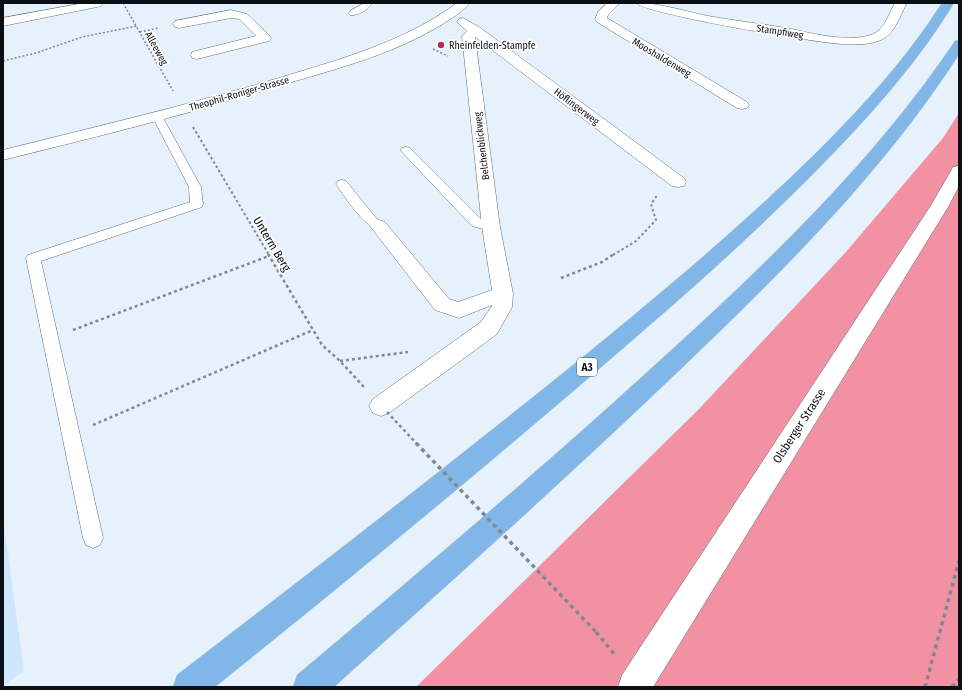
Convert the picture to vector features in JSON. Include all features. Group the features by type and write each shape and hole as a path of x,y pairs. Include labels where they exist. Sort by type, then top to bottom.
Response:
{"highway":[{"name":"A3","path":"189,687 526,418 722,251 810,167 871,105 917,49 948,3"},
{"path":"309,687 573,454 666,369 766,273 854,180 908,117 959,44"}],"street":[{"name":"Theophil-Roniger-Strasse","path":"3,155 157,116 279,82 356,58 409,38 448,16 464,3"},
{"name":"Mooshaldenweg","path":"614,3 602,14 601,19 742,106"},
{"name":"Stampfiweg","path":"642,3 666,11 708,19 851,41 868,40 879,36 887,29 902,3"},
{"path":"3,22 97,4"},
{"path":"179,24 228,7 243,16 265,38 196,55"},
{"path":"448,16 463,22 475,30"},
{"name":"Belchenblickweg","path":"384,409 489,328 502,307 503,294 491,226 468,36 475,30"},
{"name":"Höflingerweg","path":"475,30 678,182"},
{"name":"Olsberger Strasse","path":"636,684 939,207 959,171"},
{"path":"379,226 442,305 459,310 477,302 503,294"}],"lane":[{"path":"354,13 366,6 368,3"},
{"path":"93,538 33,258 196,204 195,187 157,116"},
{"path":"406,150 477,223 491,226"},
{"path":"342,184 371,221 379,226"}],"path":[{"name":"Alleeweg","path":"123,3 174,93"},
{"path":"3,61 36,53 82,37 137,26"},
{"path":"409,38 461,62 471,63"},
{"name":"Unterm Berg","path":"182,109 322,345 357,379"},
{"path":"561,278 602,262 636,241 656,220 651,204 662,188 678,182"},
{"path":"50,339 269,256"},
{"path":"71,434 313,330"},
{"path":"340,361 411,352"},
{"path":"384,409 596,632"},
{"path":"925,687 959,561"},
{"path":"952,687 959,679"}],"shaded area":[{"path":"959,113 959,687 416,687 699,409 845,253 943,138"},
{"path":"3,518 24,671 3,686"}],"place":[{"name":"Rheinfelden-Stampfe","path":"441,45"}]}
